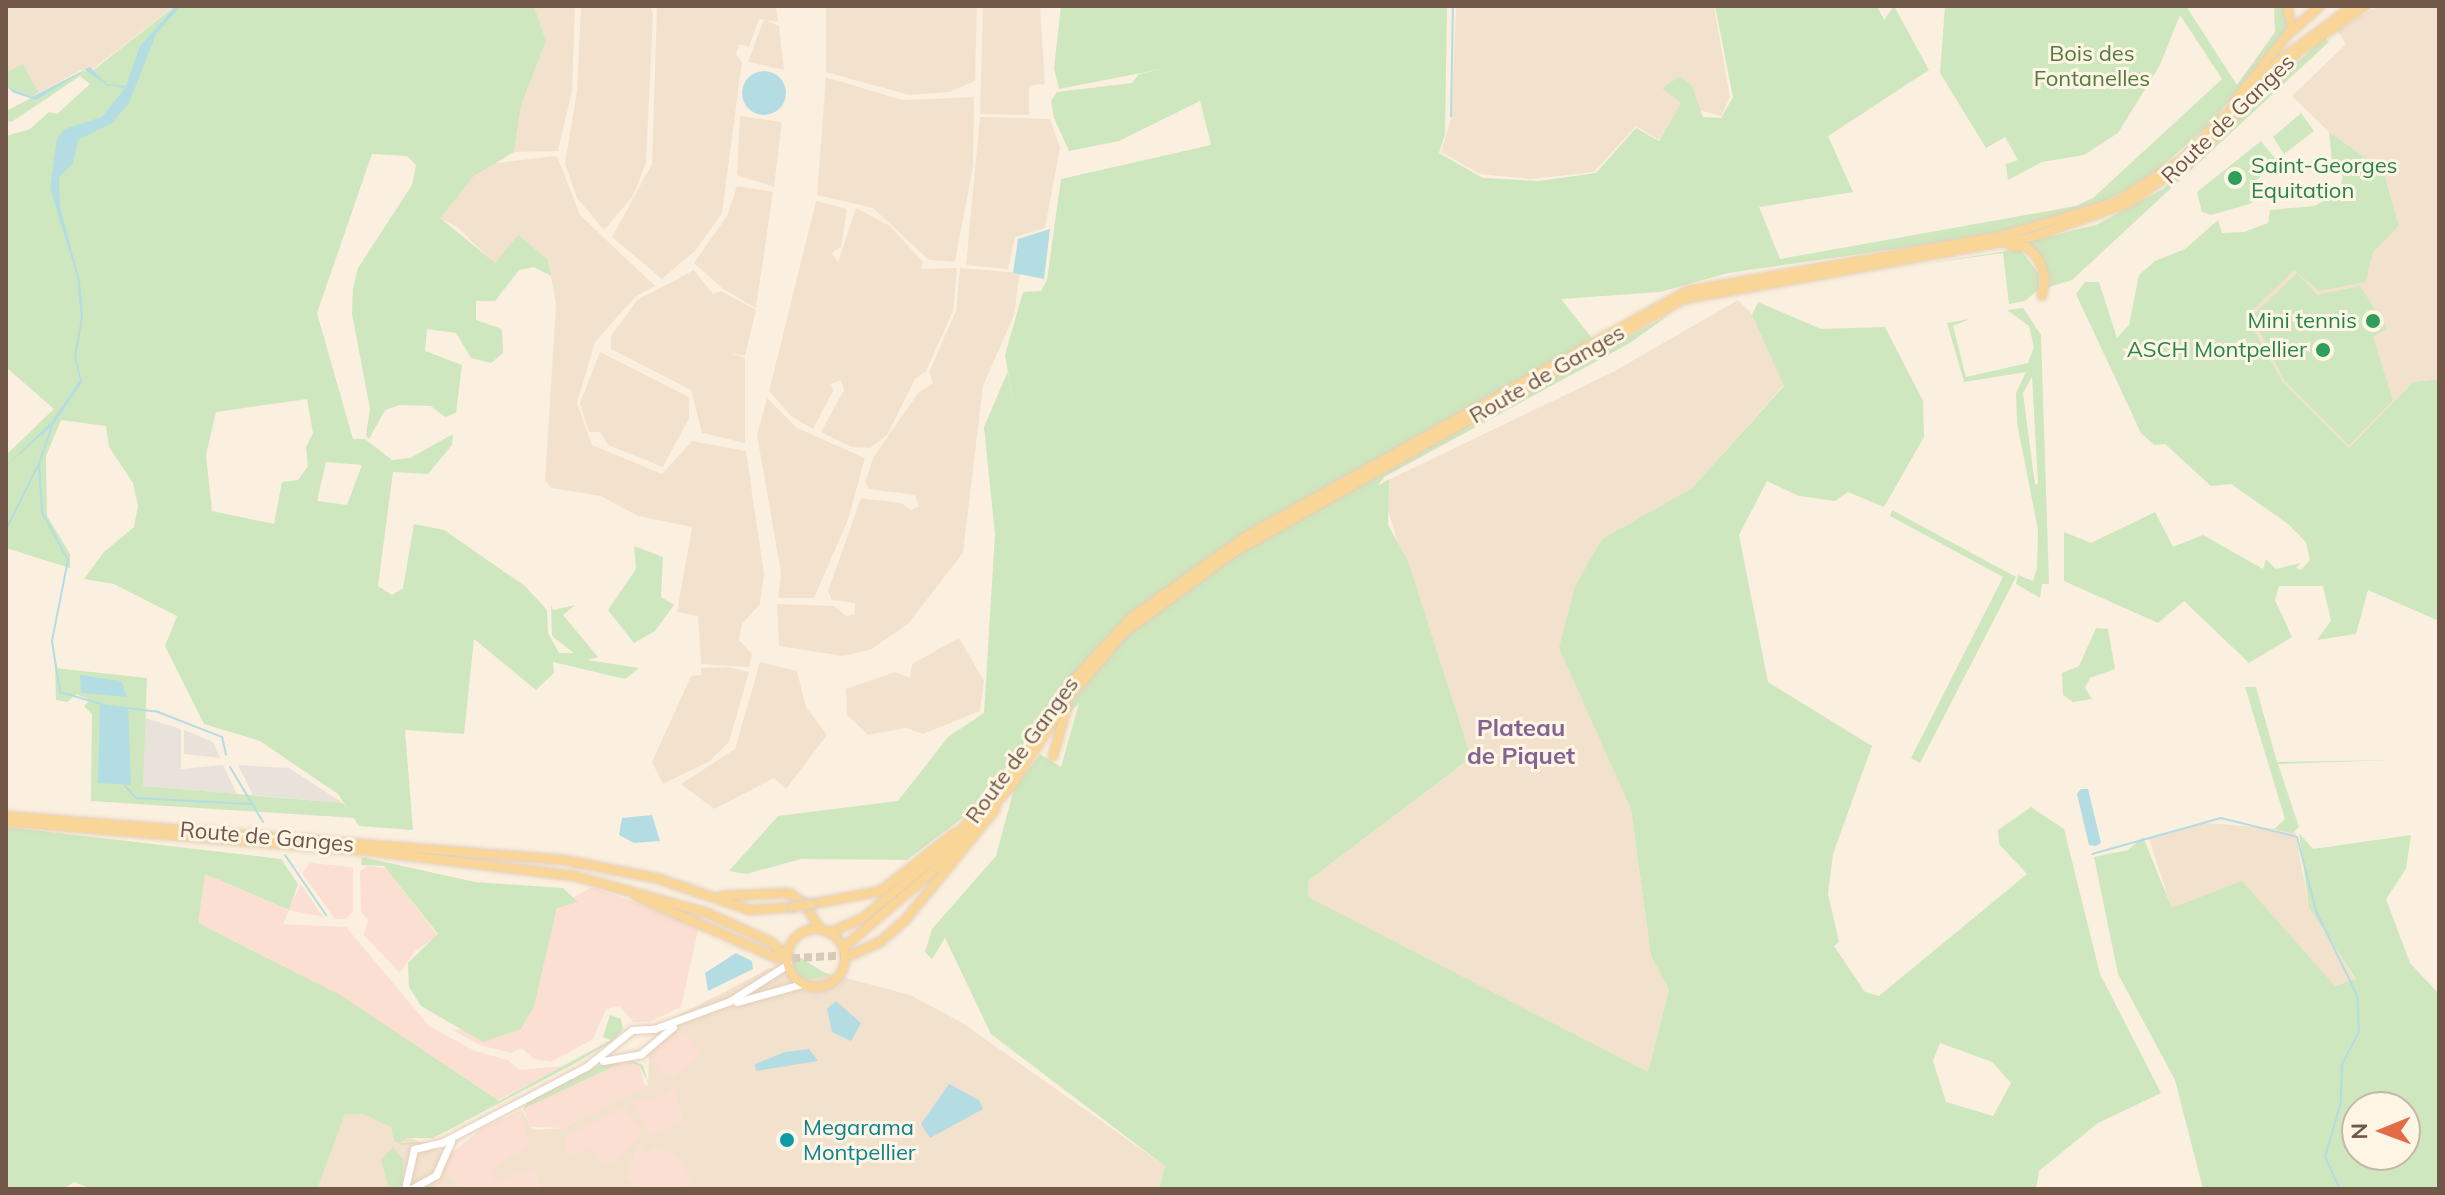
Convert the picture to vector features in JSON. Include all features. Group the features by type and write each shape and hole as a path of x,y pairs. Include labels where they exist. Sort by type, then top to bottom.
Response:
{"main road":[{"path":"2287,6 2293,25 2288,35"},
{"path":"2299,6 2317,7"},
{"name":"Route de Ganges","path":"825,931 863,918 904,887 979,813 1096,653 1160,595 1275,518 1644,310 1721,283 2052,225 2158,178 2279,61 2353,6"},
{"name":"Route de Ganges","path":"843,948 942,863 1012,785 1069,697 1125,632 1209,568 1654,313 1715,290 2047,233 2129,203 2189,161 2297,53 2365,6"},
{"path":"2158,178 2226,111 2288,35 2317,7"},
{"path":"1898,260 2023,246 2044,270 2042,296"},
{"path":"1053,756 1069,697"},
{"path":"851,955 906,919 1012,785"},
{"path":"693,890 750,910 793,907 881,891 979,813"},
{"name":"Route de Ganges","path":"6,819 352,847 529,857 622,870 693,890"},
{"path":"368,848 527,869 626,888 740,927 784,960 802,984"},
{"path":"527,869 637,896 784,960"},
{"path":"405,1189 410,1153 468,1128 586,1067 630,1053 644,1052 649,1042 777,986 822,986 834,980 844,964 843,948 825,931 804,903 789,893 743,899 693,890"},
{"path":"586,1067 624,1038 641,1030 748,993 784,960 797,936 825,931"},
{"path":"641,1030 649,1042"},
{"path":"624,1038 630,1053"},
{"path":"411,1189 439,1171 440,1160 468,1128"},
{"path":"428,1147 440,1160"},
{"path":"408,1171 425,1180"}],"shaded area":[{"path":"6,6 174,6 92,70 81,70 32,97 6,86"},
{"path":"534,6 575,6 572,91 558,151 514,152 521,106 546,41"},
{"path":"581,6 651,6 653,14 646,163 633,196 604,230 577,198 565,164 577,91"},
{"path":"657,6 776,6 778,22 759,19 749,47 739,44 736,54 742,62 722,213 696,250 662,279 612,237 652,164"},
{"path":"826,6 977,6 975,81 949,92 909,95 826,72"},
{"path":"983,6 1040,6 1045,84 1029,86 1029,115 980,114"},
{"path":"1456,6 1714,6 1730,97 1721,116 1680,105 1659,140 1636,126 1594,172 1532,179 1480,174 1441,152 1451,119"},
{"path":"2379,6 2439,6 2439,379 2413,382 2349,448 2283,383 2247,315 2294,270 2366,282 2373,252 2399,226 2383,170 2340,143 2292,96 2346,44 2337,30"},
{"path":"764,19 779,26 784,70 748,62"},
{"path":"826,77 902,100 974,97 973,166 955,262 929,260 873,208 817,195"},
{"path":"740,116 782,122 774,187 737,175"},
{"path":"980,117 1050,119 1060,148 1045,228 1015,237 1008,269 966,265"},
{"path":"557,156 580,215 655,286 635,297 595,342 577,403 592,445 662,474 692,441 746,451 764,574 760,604 742,624 739,640 752,654 749,667 701,664 698,616 677,612 692,527 638,516 601,496 551,488 545,480 556,305 548,260 495,264 456,226 439,218 474,176 496,163"},
{"path":"737,186 773,192 756,308 723,289 694,263 727,216"},
{"path":"816,201 847,209 841,247 832,253 838,262 856,208 890,226 923,262 921,269 957,268 953,311 926,371 915,379 887,435 870,448 851,447 821,432 844,390 841,380 831,384 833,391 813,429 791,416 769,391"},
{"path":"960,268 1020,273 1014,315 983,386 963,553 908,624 870,650 843,656 779,646 777,604 834,606 846,616 855,614 855,603 832,600 828,591 861,498 901,503 911,510 919,506 915,495 869,489 865,482 874,456 919,392 933,384 929,372 956,311"},
{"path":"694,270 713,294 721,291 756,310 745,356 730,353 745,358 745,443 702,433 691,390 611,349 611,336 637,300"},
{"name":"Plateau de Piquet","path":"1738,300 1751,313 1784,385 1692,488 1602,539 1611,760 1631,809 1651,956 1669,990 1648,1072 1307,897 1308,881 1465,763 1380,484 1613,372"},
{"path":"600,352 689,397 689,418 663,467 608,445 600,432 589,432 580,403"},
{"path":"767,398 797,428 865,458 848,520 814,598 778,598 781,573 757,435"},
{"path":"959,638 984,681 980,711 923,734 906,728 868,735 847,715 846,689 895,672 910,678 912,664"},
{"path":"760,662 797,671 806,707 827,735 786,789 774,778 714,809 681,784 735,749"},
{"path":"728,667 749,672 729,742 710,761 663,784 652,762 691,676 701,675 701,668"},
{"path":"142,717 181,729 181,769 223,765 237,794 143,786"},
{"path":"184,730 213,742 220,758 184,754"},
{"path":"238,765 289,768 343,803 253,795"},
{"path":"2206,823 2295,830 2309,908 2356,980 2335,986 2312,964 2172,909 2149,839"},
{"path":"310,863 353,867 353,911 346,919 335,919 302,873"},
{"path":"367,866 386,868 438,936 415,951 400,973 364,935 368,920 361,912 360,871"},
{"path":"205,874 288,910 301,884 323,917 289,910 283,924 346,927 429,1026 475,1051 508,1060 519,1070 565,1066 498,1100 341,996 197,923"},
{"path":"592,887 699,926 681,1007 649,1022 633,1022 620,1006 606,1009 593,1039 551,1062 534,1059 522,1048 511,1053 479,1045 453,1030 521,1024 529,1015 558,906"},
{"path":"771,968 816,970 910,995 961,1022 1165,1166 1159,1189 309,1189 339,1106 372,1110 398,1132 449,1155 522,1110 533,1130 563,1128 648,1085 649,1055 679,1015"},
{"path":"684,1031 701,1055 673,1077 662,1074 654,1059 660,1045"},
{"path":"625,1061 640,1066 645,1087 563,1128 531,1127 523,1109"},
{"path":"673,1086 684,1121 651,1136 634,1102 663,1096"},
{"path":"624,1107 642,1133 622,1156 602,1166 592,1147 571,1157 565,1152 565,1137"},
{"path":"520,1111 529,1145 492,1169 495,1182 535,1168 540,1188 465,1189 448,1175 444,1159 483,1128"},
{"path":"638,1145 646,1155 654,1148 677,1156 692,1179 680,1189 641,1189 626,1178"}],"green space":[{"path":"175,6 534,6 546,41 521,106 514,152 474,176 440,218 495,263 518,235 548,260 551,276 534,267 519,270 495,301 476,301 476,320 502,329 503,353 491,363 471,358 456,333 427,329 425,351 462,365 456,413 445,417 431,406 400,405 385,410 369,439 366,435 370,409 352,314 353,288 358,268 412,185 416,165 407,156 372,154 317,313 353,439 365,439 392,460 410,458 453,434 452,445 428,474 393,472 378,586 392,595 403,588 414,524 444,530 525,586 547,610 548,633 559,653 574,653 552,636 551,605 553,610 575,605 563,615 598,657 587,660 639,668 625,679 553,662 554,673 536,690 474,639 464,734 405,730 413,830 359,826 338,794 260,741 204,724 165,646 177,616 114,584 84,579 104,552 134,527 138,506 133,483 109,447 106,426 61,420 46,456 47,516 70,554 70,568 6,548 6,455 54,409 6,367 6,136 30,129 49,112 57,114 90,84 80,76 13,121 6,122 6,111 83,71 91,72","holes":["307,399 313,433 306,447 308,466 298,480 282,482 274,524 212,511 206,455 216,412","326,462 362,465 347,505 317,501"]},
{"name":"Bois des Fontanelles","path":"1061,6 1447,6 1445,134 1439,153 1483,178 1539,181 1596,173 1636,128 1659,141 1681,103 1662,88 1680,76 1692,86 1703,117 1721,118 1733,97 1715,6 1877,6 1884,20 1894,6 1929,70 1828,136 1853,192 1759,207 1780,259 2076,206 2093,198 2222,79 2180,15 2160,65 2118,133 2084,155 2042,162 2008,180 2006,164 2018,160 2005,137 1986,148 1940,73 1945,6 2186,6 2237,85 2275,32 2274,6 2283,6 2290,29 2210,124 2145,181 2085,211 1973,238 1728,273 1660,292 1561,299 1602,351 1670,314 1630,343 1384,477 1378,486 1389,479 1388,525 1408,561 1471,758 1308,881 1308,897 1648,1072 1669,990 1651,956 1631,809 1559,648 1575,586 1602,539 1692,488 1784,386 1752,315 1758,302 1821,329 1885,327 1923,401 1924,437 1884,507 1848,492 1835,501 1799,496 1767,481 1739,535 1768,682 1872,746 1833,854 1828,894 1839,942 1834,946 1865,992 1879,996 2027,874 1999,844 1998,830 2031,807 2064,829 2100,974 2161,1093 2098,1123 2039,1171 2036,1189 1159,1189 1165,1166 991,1034 945,938 932,959 925,952 932,929 996,856 1014,789 1040,754 1061,767 1079,703 969,813 907,860 801,859 746,874 729,871 778,816 898,801 948,737 984,713 995,534 984,427 1008,371 1005,355 1023,292 1041,291 1047,280 1061,179 1211,145 1200,101 1119,141 1069,151 1054,118 1051,101 1057,92 1132,83 1139,74 1166,68 1059,89 1054,69","holes":["1940,1043 1992,1062 2011,1083 1993,1116 1946,1102 1933,1061"]},
{"path":"2324,37 2329,42 2072,280 2046,288 2047,275 2022,243 2096,225 2163,189"},
{"path":"23,64 38,92 32,97 6,86 6,73"},
{"path":"2301,113 2314,131 2284,154 2273,137"},
{"path":"2329,132 2383,170 2399,226 2373,252 2366,282 2319,291 2294,270 2247,316 2283,383 2349,448 2413,382 2439,379 2439,621 2368,590 2356,634 2317,640 2331,621 2323,586 2279,586 2275,600 2292,637 2249,663 2184,601 2158,623 2064,581 2064,532 2091,543 2155,512 2173,547 2203,535 2263,569 2266,559 2276,569 2301,563 2296,568 2301,570 2310,560 2306,542 2288,524 2231,484 2211,486 2165,444 2154,445 2141,433 2076,294 2085,282 2099,282 2117,338 2129,325 2139,275 2155,261 2185,249 2218,220 2222,233 2244,232 2268,223 2270,210 2314,206 2338,194 2343,177 2332,161"},
{"name":"Saint-Georges Equitation","path":"2261,141 2278,162 2256,180 2252,203 2211,215 2202,212 2197,192"},
{"path":"2020,249 2039,274 2039,289 2025,301 2009,304 2003,253 1923,264"},
{"name":"ASCH Montpellier","path":"2297,273 2317,295 2360,286 2386,329 2373,337 2393,400 2349,445 2284,380 2252,316"},
{"path":"2023,308 2041,335 2049,584 2042,584 2040,598 2016,584 2018,575 2033,581 2037,568 2038,530 2017,423 2016,393 2026,372 1964,382 1947,323 1970,319 1953,326 1966,377 2028,363 2034,347 2029,326 2007,310","holes":["2032,377 2038,483 2035,485 2023,393"]},
{"path":"1892,510 2016,577 1920,763 1911,758 2003,577 1890,516"},
{"path":"634,546 663,557 661,597 674,605 655,631 634,643 608,610 636,569"},
{"path":"2096,628 2108,629 2115,669 2090,678 2085,688 2092,699 2073,702 2063,695 2062,673 2079,666"},
{"path":"55,668 147,678 143,786 343,803 355,818 91,801 92,714 84,706 90,700 76,694 68,702 56,700"},
{"path":"2245,687 2256,687 2277,762 2391,760 2278,764 2299,827 2292,833 2274,829 2285,819"},
{"path":"6,827 281,859 298,884 289,910 205,874 198,923 340,995 499,1101 611,1040 603,1037 610,1015 621,1019 623,1030 611,1042 572,1065 433,1138 407,1138 398,1143 394,1141 391,1127 363,1114 345,1114 317,1189 92,1189 74,1182 63,1189 6,1189"},
{"path":"2299,833 2313,849 2411,835 2406,869 2386,899 2410,963 2439,994 2439,1189 2203,1189 2175,1080 2118,974 2094,857 2128,850 2143,837 2172,908 2242,881 2335,986 2356,979 2309,908"},
{"path":"362,857 475,882 563,888 578,902 557,908 534,1006 521,1029 483,1042 421,1006 409,987 408,963 438,934 384,866 361,865"},
{"path":"791,952 832,976 803,980 792,967"},
{"path":"619,1056 643,1065 648,1083 640,1066 625,1061 523,1109 531,1098"},
{"path":"438,1142 402,1145 398,1143"},
{"path":"393,1147 403,1159 403,1189 389,1189 381,1160"}],"water":[{"path":"176,6 181,6 156,34 129,103 112,123 78,140 73,163 59,178 60,207 80,281 83,316 76,357 82,382 54,424 6,466 52,421 80,380 74,356 81,318 77,276 50,188 57,139 65,129 102,117 125,88 106,85 85,70 36,100 14,93 6,86 32,97 90,67 107,84 126,86 140,46"},
{"path":"764,71 780,77 786,93 780,109 764,115 748,109 742,93 748,77"},
{"path":"1050,229 1044,279 1013,273 1018,239"},
{"path":"80,675 121,681 127,697 81,693"},
{"path":"100,704 128,707 131,785 98,783"},
{"path":"2081,789 2088,789 2101,843 2096,846 2089,845 2077,794"},
{"path":"652,815 660,841 634,843 619,835 622,818"},
{"path":"736,953 752,961 753,969 708,991 705,973"},
{"path":"836,1001 861,1023 851,1041 832,1032 827,1009"},
{"path":"809,1049 818,1061 756,1071 755,1064 785,1052"},
{"path":"949,1084 979,1100 983,1109 930,1138 921,1124"}],"waterway":[{"path":"1451,116 1453,6"},
{"path":"52,426 39,463 42,512 68,560 52,641 60,692 101,704"},
{"path":"6,529 39,463"},
{"path":"127,708 158,712 222,737 226,755"},
{"path":"230,767 263,822"},
{"path":"125,786 136,798 250,804"},
{"path":"2092,854 2221,818 2297,837 2316,911 2357,995 2359,1031 2342,1064 2341,1102 2325,1157 2340,1189"},
{"path":"285,855 326,915"}],"tunnel":[{"path":"780,959 851,955"}],"place":[{"name":"Saint-Georges Equitation","path":"2235,178"},
{"name":"Mini tennis","path":"2373,321"},
{"name":"ASCH Montpellier","path":"2323,350"},
{"name":"Megarama Montpellier","path":"787,1140"}],"district":[{"name":"Plateau de Piquet","path":"1521,742"}]}
